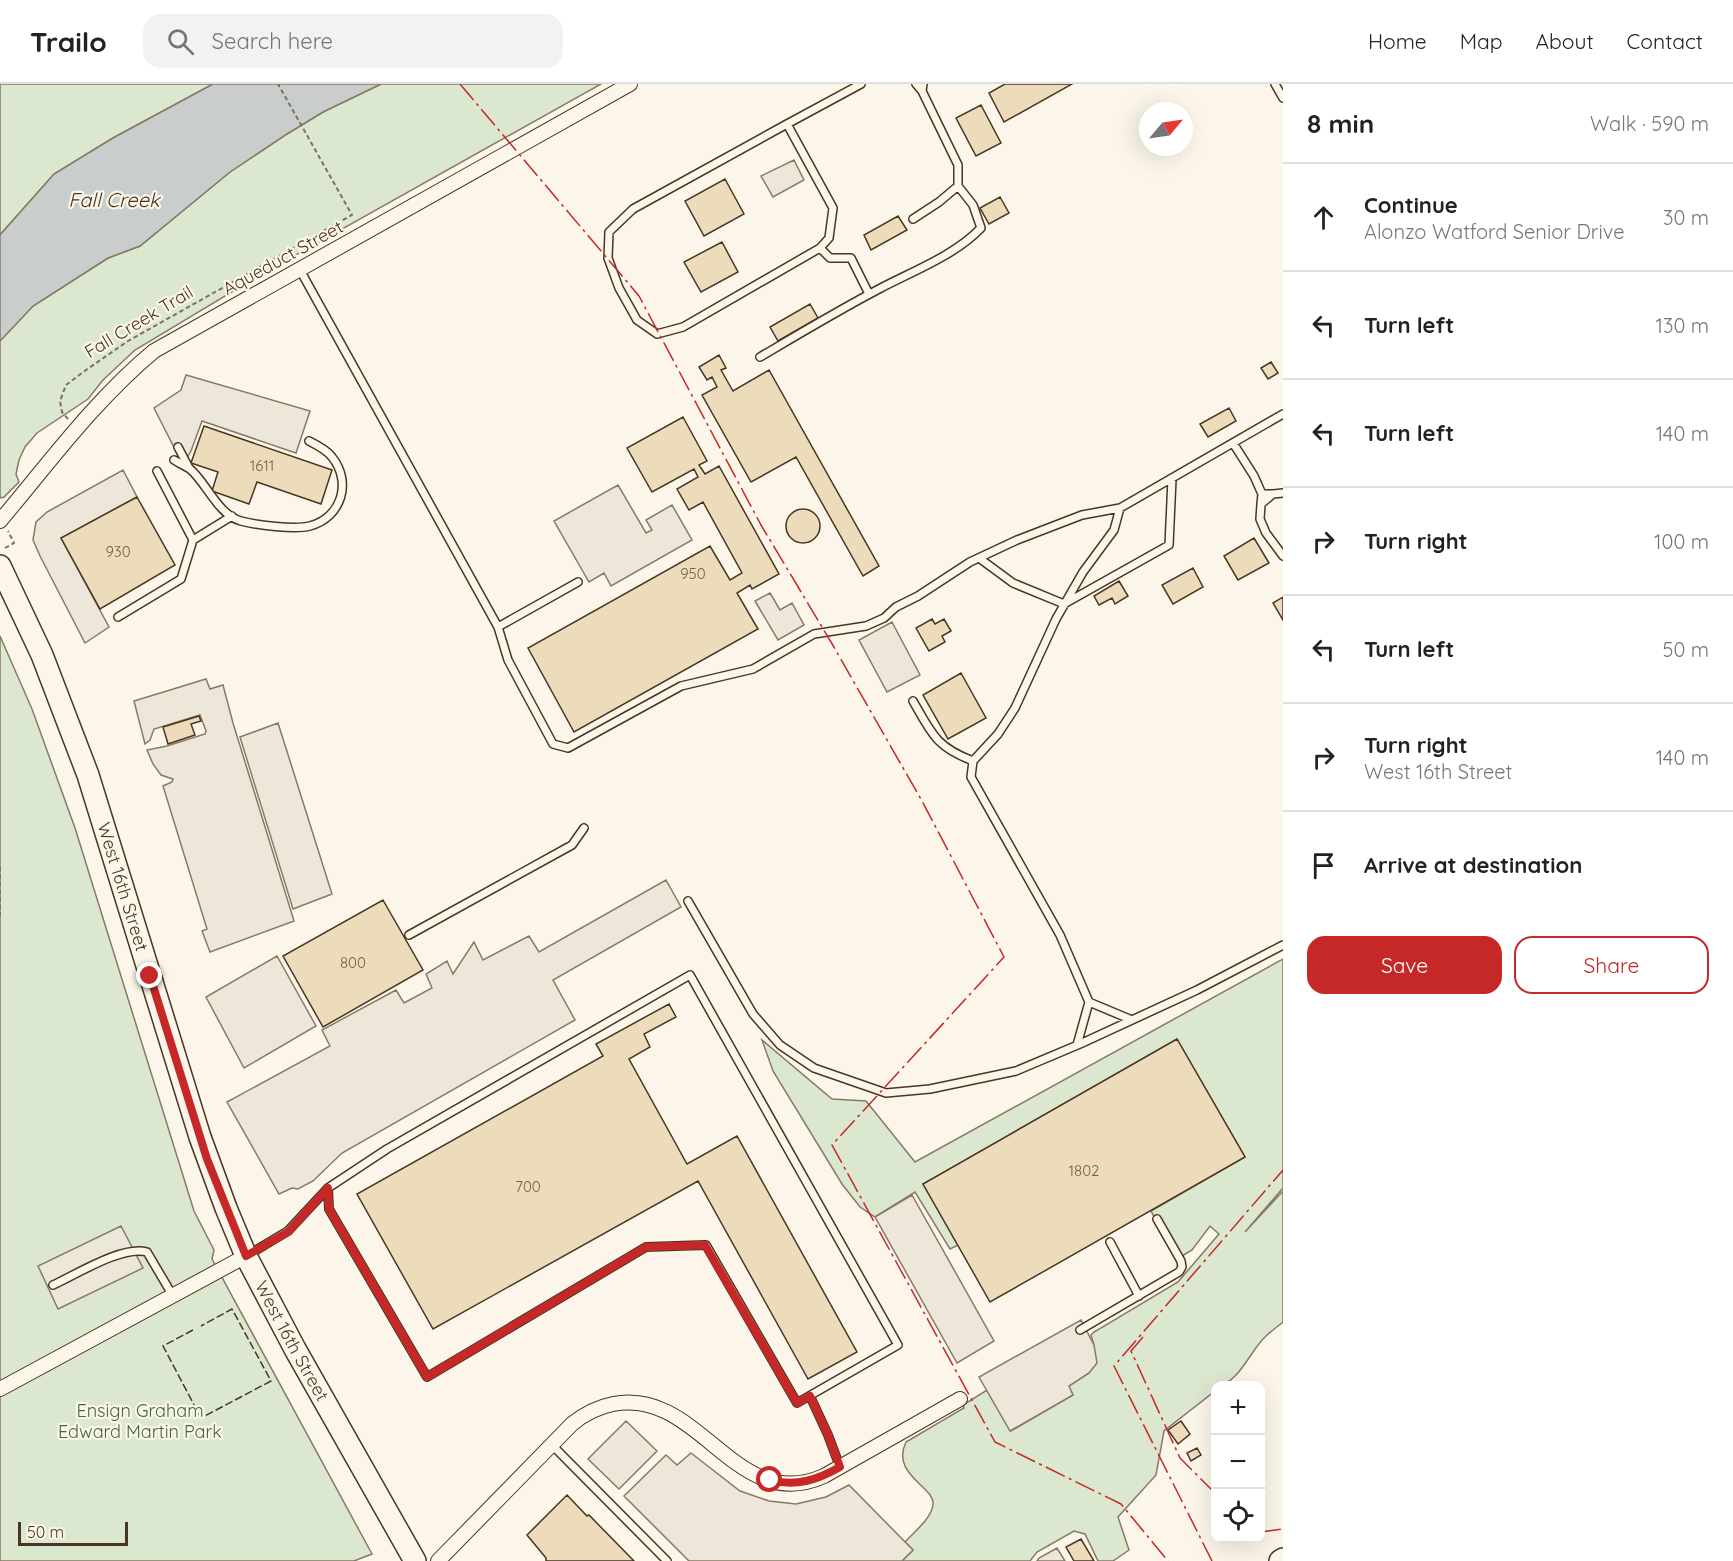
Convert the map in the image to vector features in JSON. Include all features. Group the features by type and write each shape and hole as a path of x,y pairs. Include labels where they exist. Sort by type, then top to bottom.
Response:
{"main road":[{"name":"West 16th Street","path":"0,566 46,664 88,775 207,1159 246,1256 415,1561"}],"street":[{"name":"Aqueduct Street","path":"4,526 77,429 137,365 154,351 630,84"},
{"path":"0,1389 246,1256"},
{"path":"438,1561 572,1424 586,1414 610,1405 633,1403 657,1407 671,1413 740,1466 762,1479 788,1483 817,1479 960,1400"}],"lane":[{"path":"788,124 833,208 829,238 820,248 683,327 657,334 637,320 619,288 609,258 609,232 633,209 788,124 861,84"},
{"path":"760,357 869,294 942,256 970,239 981,228 973,205 958,186 958,165 923,88 916,84"},
{"path":"1275,84 1283,98"},
{"path":"913,219 958,186"},
{"path":"820,248 830,258 851,258 869,294"},
{"path":"300,270 498,627 508,660 553,744 568,748 681,686 753,669 814,634 866,626 884,618 896,607 979,558 1017,540 1082,515 1120,508 1283,414"},
{"path":"178,447 191,470 214,501 238,520 265,526 309,526 326,518 337,507 343,491 343,475 331,455 309,441"},
{"path":"1233,443 1254,476 1262,494 1260,519 1283,556"},
{"path":"174,460 191,470"},
{"path":"157,471 193,540"},
{"path":"979,558 1013,584 1064,603 1169,544 1172,479"},
{"path":"1262,494 1283,494"},
{"path":"1261,504 1274,494"},
{"path":"1077,1045 1089,1002 1060,935 971,777 974,761 998,734 1015,708 1064,603 1083,572 1114,530 1120,508"},
{"path":"118,617 181,579 193,540 232,516"},
{"path":"498,627 578,582"},
{"path":"913,701 936,741 953,753 974,761"},
{"path":"409,935 573,845 584,828"},
{"path":"688,901 753,1014 780,1045 814,1068 886,1093 930,1089 1016,1071 1197,990 1283,945"},
{"path":"246,1256 288,1232 328,1188 387,1149 690,975 898,1345 797,1403 705,1245 646,1247 427,1377 329,1209 328,1188"},
{"path":"1089,1002 1132,1020"},
{"path":"1080,1330 1179,1272 1182,1267 1181,1261 1157,1219"},
{"path":"1110,1242 1139,1296"},
{"path":"53,1285 120,1254 139,1250 147,1252 173,1296"},
{"path":"810,1396 840,1467"},
{"path":"552,1445 667,1561"}],"path":[{"name":"Fall Creek Trail","path":"70,423 63,412 60,401 66,385 86,370 128,341 352,215 278,84"},
{"path":"0,551 14,543 4,526"},
{"path":"0,867 0,917"}],"green space":[{"path":"0,84 213,84 113,138 54,174 0,235"},
{"path":"381,84 601,84 260,275 135,350 103,380 88,399 37,433 25,447 19,460 16,474 19,482 4,497 0,498 0,341 33,306 108,258 140,246 230,172 323,112"},
{"name":"Ensign Graham Edward Martin Park","path":"0,636 32,709 75,828 194,1211 214,1250 212,1259 372,1554 354,1561 0,1561"},
{"path":"1283,959 1283,1188 1245,1232 1283,1191 1283,1322 1259,1343 1231,1380 1211,1381 1211,1394 1164,1431 1156,1475 1118,1517 1129,1550 1113,1561 1098,1561 1085,1534 1074,1531 1037,1552 1030,1561 902,1561 913,1550 905,1542 926,1520 933,1505 928,1492 908,1472 904,1463 903,1453 906,1442 964,1408 963,1405 987,1390 1011,1431 1073,1395 1068,1386 1089,1373 1094,1345 1091,1335 1178,1282 1219,1234 1210,1226 1192,1250 1182,1256 1172,1249 1151,1211 1245,1157 1177,1039 923,1184 958,1245 950,1249 915,1192 875,1217 860,1207 842,1184 773,1071 762,1040 832,1099 866,1101 915,1162"}],"shaded area":[{"path":"794,160 804,180 773,197 761,176"},
{"path":"186,375 310,411 296,453 202,421 183,465 154,408 181,390"},
{"path":"123,470 137,497 61,538 109,627 85,643 33,540 36,522 47,512"},
{"path":"618,485 646,533 652,530 646,520 672,505 692,540 611,586 604,573 589,582 554,521"},
{"path":"770,593 780,610 792,603 804,625 778,640 755,601"},
{"path":"892,622 920,675 887,692 859,640"},
{"path":"206,679 210,689 223,685 294,921 210,952 202,931 207,929 163,786 172,782 173,779 161,775 147,750 205,734 206,731 200,715 154,729 150,740 145,744 134,701"},
{"path":"278,723 332,894 293,909 240,737"},
{"path":"666,880 681,907 553,980 575,1020 342,1153 313,1181 298,1189 292,1188 279,1194 227,1102 330,1046 322,1030 396,990 404,1003 432,988 426,974 447,961 453,974 474,942 483,960 529,936 539,952"},
{"path":"277,956 316,1026 244,1068 206,997"},
{"path":"912,1195 994,1341 957,1363 875,1217"},
{"path":"121,1226 143,1268 58,1309 38,1266"},
{"path":"1081,1320 1094,1345 1097,1363 1089,1373 1069,1386 1073,1395 1010,1431 979,1377"},
{"path":"626,1421 657,1451 619,1489 588,1459"},
{"path":"691,1453 740,1491 769,1501 796,1504 826,1497 849,1485 913,1550 902,1561 689,1561 624,1496 666,1455 677,1465"},
{"path":"1057,1548 1065,1561 1037,1561 1039,1558"}],"water":[{"name":"Fall Creek","path":"213,84 381,84 323,112 230,172 140,246 108,258 33,306 0,341 0,235 54,174 113,138"}],"building":[{"path":"1005,84 1072,84 1004,122 989,93"},
{"path":"981,105 1001,143 976,156 956,118"},
{"path":"725,179 744,214 704,236 685,201"},
{"path":"1000,197 1009,213 989,224 980,208"},
{"path":"898,216 907,230 871,250 864,235"},
{"path":"722,242 738,272 701,292 684,262"},
{"path":"810,304 818,318 778,341 770,327"},
{"path":"719,355 726,368 721,370 733,391 769,370 879,566 863,576 796,457 751,482 702,395 717,387 712,377 707,380 699,367"},
{"path":"1271,362 1278,373 1268,379 1261,368"},
{"path":"1229,408 1236,421 1208,437 1200,424"},
{"path":"683,417 707,461 699,465 705,474 719,466 779,574 752,589 750,585 737,593 758,629 574,732 528,648 710,546 730,580 742,573 703,502 689,510 677,489 698,477 694,469 652,492 627,448"},
{"path":"204,426 332,470 321,504 257,482 249,504 212,491 218,472 191,463"},
{"path":"137,497 175,565 100,609 61,538"},
{"path":"803,509 815,514 820,526 815,538 803,543 791,538 786,526 791,514"},
{"path":"1254,538 1269,563 1238,580 1224,556"},
{"path":"1193,568 1203,587 1173,604 1162,585"},
{"path":"1119,581 1128,596 1115,604 1112,598 1099,605 1094,596"},
{"path":"1283,597 1283,620 1273,603"},
{"path":"932,619 935,624 944,619 951,631 942,636 945,642 929,651 916,628"},
{"path":"961,673 986,718 948,739 923,695"},
{"path":"199,716 201,721 191,724 195,735 168,744 163,727"},
{"path":"383,900 423,970 323,1027 283,956"},
{"path":"669,1004 676,1017 644,1034 650,1047 629,1059 687,1164 737,1136 857,1352 808,1379 698,1181 433,1329 357,1194 603,1056 596,1044"},
{"path":"1177,1039 1245,1157 990,1302 923,1184"},
{"path":"1181,1421 1190,1434 1178,1444 1168,1430"},
{"path":"1197,1448 1201,1455 1191,1461 1187,1453"},
{"path":"567,1495 634,1561 546,1561 527,1535"},
{"path":"1081,1539 1094,1561 1074,1561 1066,1547"}],"fence":[{"path":"193,1330 163,1346 201,1418 271,1381 232,1309 201,1326"}],"power":[{"path":"460,84 639,296 761,525 922,801 1004,957 832,1145 995,1442 1121,1504 1168,1561"},
{"path":"1212,1561 1114,1366 1283,1170"},
{"path":"1143,1337 1131,1351 1180,1458 1211,1489"},
{"path":"1265,1531 1283,1529"}],"route":[{"path":"150,976 207,1159 246,1256 288,1232 328,1188 329,1209 427,1377 646,1247 705,1245 797,1403 810,1396 840,1467 808,1481 779,1483 770,1480"}]}
